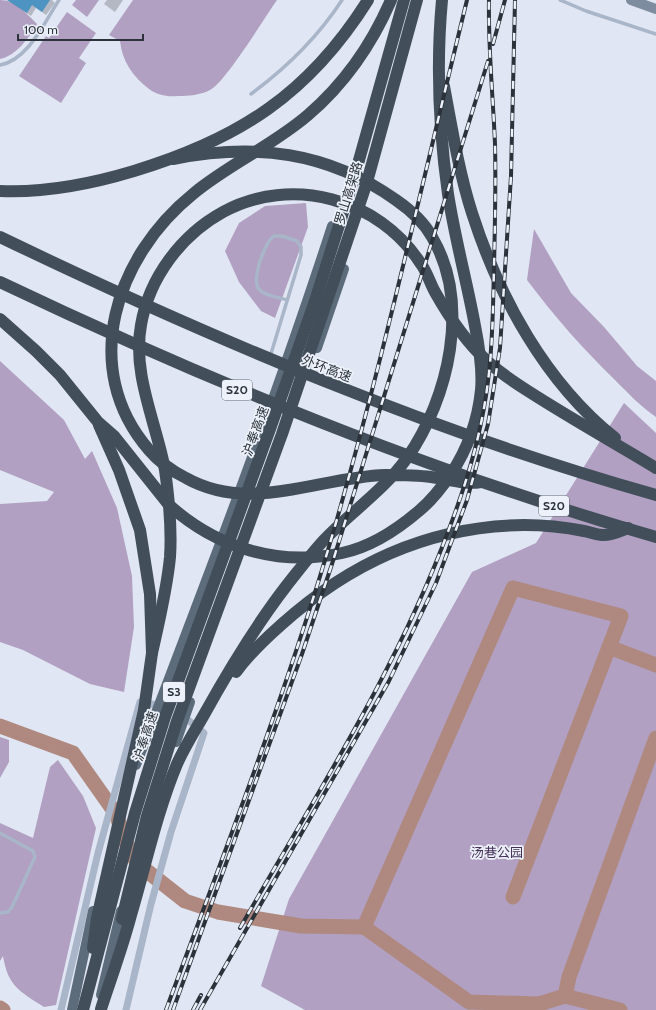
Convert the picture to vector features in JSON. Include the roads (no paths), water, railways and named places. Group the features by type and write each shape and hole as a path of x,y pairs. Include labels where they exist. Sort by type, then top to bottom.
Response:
{"highway":[{"path":"0,191 39,190 66,187 123,174 173,159 216,141 242,126 284,97 325,58 368,0"},
{"path":"391,0 382,19 352,68 325,99 308,115 261,150 208,182 185,200 147,243 125,284 116,313 111,343 112,372 120,402 134,430 152,453 177,473 208,489 241,494 269,494 333,480 384,475 429,477 470,484 481,482"},
{"name":"罗山高架路","path":"285,387 354,178 404,0"},
{"name":"罗山高架路","path":"297,391 367,182 417,0"},
{"path":"0,320 36,351 60,375 98,422 114,436 170,505 192,523 209,534 240,548 263,554 309,558 347,552 367,545 408,521 428,503 442,487 459,462 470,438 478,414 481,388 477,337 449,198 443,154 439,105 439,56 442,0"},
{"path":"439,56 462,178 472,213 486,252 512,310 548,366 577,402 611,434 654,466"},
{"path":"100,1010 131,918 157,820 178,762 235,660 286,586 324,540 384,485 406,459 424,430 438,401 446,372 451,339 452,303 446,268 432,236 410,210 382,190 344,171 293,155 267,151 226,151 173,159"},
{"path":"83,1008 97,918 144,710 152,653 170,558 170,515 165,471 138,355 141,325 148,298 161,271 180,247 203,223 234,206 262,196 294,193 328,197 358,208 384,224 404,241 422,265 449,317 469,343 488,362 562,412 654,466"},
{"name":"外环高速","path":"0,237 121,295 269,360 439,425 536,458 656,495"},
{"name":"S20","path":"0,282 97,328 229,386 363,440 481,482 656,536"},
{"name":"沪奉高速","path":"83,1008 135,813 165,716 285,387"},
{"name":"沪奉高速","path":"100,1010 147,816 173,736 297,391"},
{"path":"98,422 118,470 140,530 150,594 152,653"},
{"path":"206,711 241,664 264,640 306,602 349,574 386,554 422,540 448,533 486,527 525,525 562,528 603,536 628,528"}],"main road":[{"path":"72,1010 102,854 228,524 306,308 349,176 399,0"},
{"path":"100,1010 125,892 213,636 331,308 373,179 422,0"},
{"path":"631,0 656,9"}],"street":[{"path":"60,1010 102,854 119,779 140,702 153,703 176,710 204,733 171,832 151,904 126,1010"}],"lane":[{"path":"0,65 8,64 24,54 59,0"},
{"path":"250,94 273,78 297,55 323,27 342,0"},
{"path":"560,0 586,11 656,34"},
{"path":"269,360 301,255 301,247 293,239 282,236 274,236 266,244 256,277 256,285 261,291 287,300"},
{"path":"0,833 33,851 35,857 12,908 8,912 0,913"}],"waterway":[{"path":"364,927 513,588 621,616 513,897"},
{"path":"609,647 656,665"},
{"path":"0,726 73,753 116,814 128,848 138,864 185,901 218,912 301,926 364,927 469,1002 539,1004 565,996 620,1010"},
{"path":"565,996 569,977 656,738"}],"railway":[{"path":"166,1010 269,730 325,560 382,351 467,0"},
{"path":"240,928 353,733 405,633 449,529 462,493 478,438 490,367 495,221 495,159 489,0"},
{"path":"493,44 505,0"},
{"path":"200,1010 389,681 436,583 467,500 488,424 500,348 511,176 515,0"},
{"path":"173,1010 302,654 332,564 488,61"},
{"path":"193,1010 201,995"}],"park label":[{"name":"汤巷公园","path":"497,852"}]}
